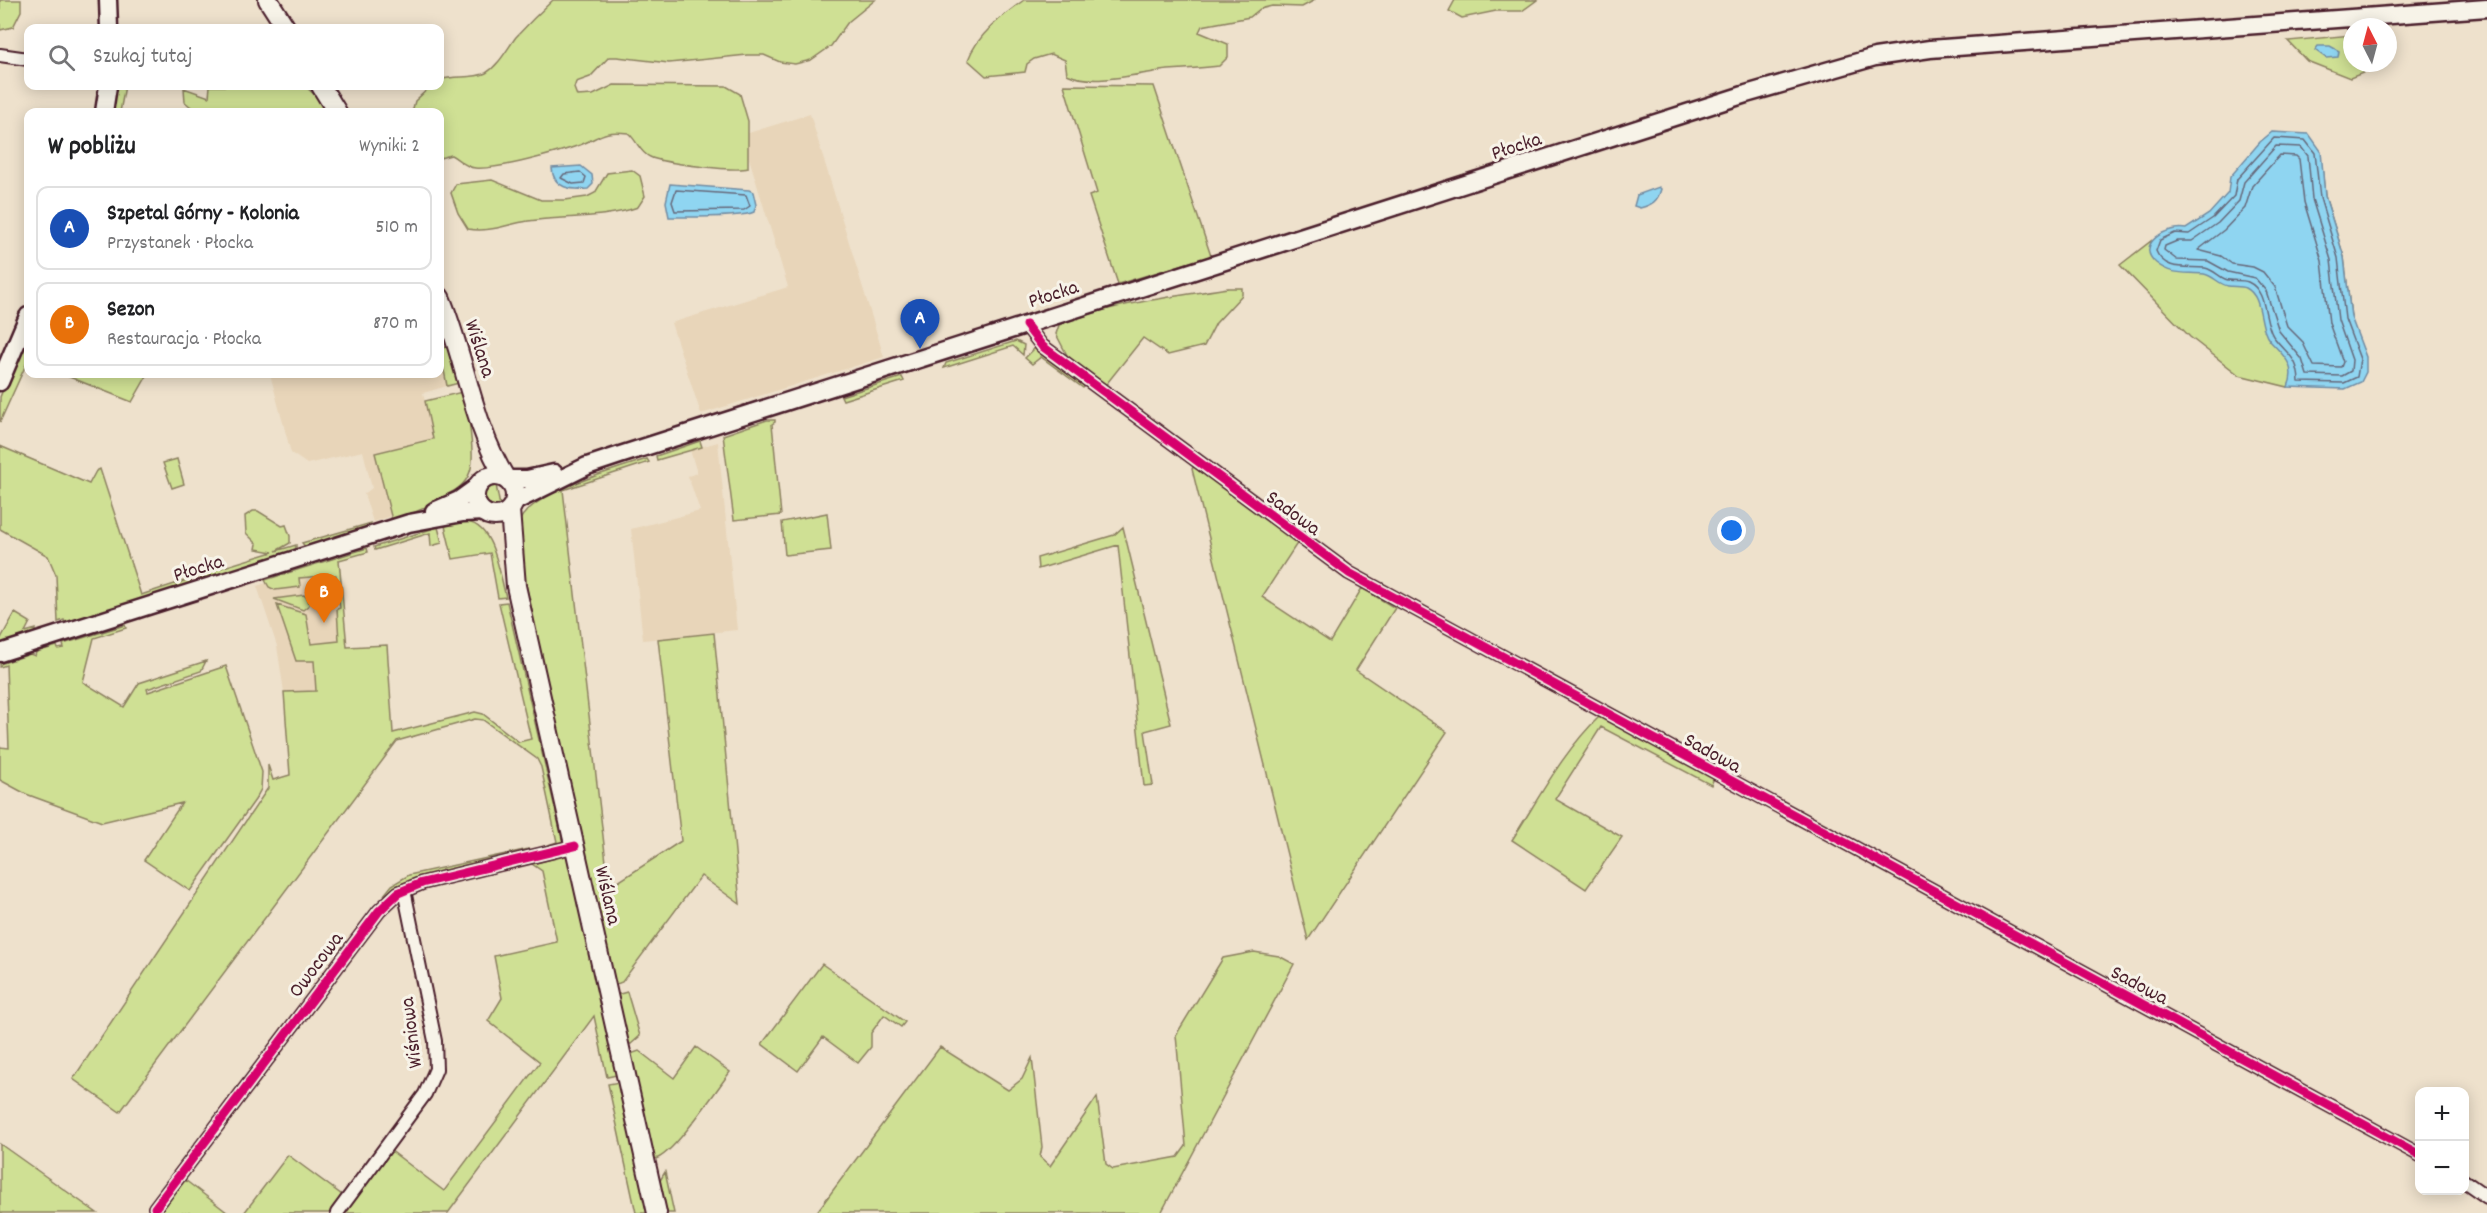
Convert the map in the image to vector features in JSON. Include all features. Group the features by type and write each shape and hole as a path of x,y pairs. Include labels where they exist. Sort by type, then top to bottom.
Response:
{"main road":[{"path":"108,0 109,24"},
{"path":"268,0 283,24"},
{"name":"Płocka","path":"506,479 527,479 587,466 1746,94 1875,57 1930,49 2142,32 2487,8"},
{"path":"105,108 107,90"},
{"path":"323,90 335,108"},
{"name":"Wiślana","path":"444,308 495,461 506,479"},
{"path":"0,382 24,325"},
{"name":"Wiślana","path":"478,413 479,484"},
{"name":"Płocka","path":"512,506 587,466"},
{"path":"494,476 506,479 514,489 512,506 497,516 484,512 476,501 479,484 494,476"},
{"name":"Płocka","path":"0,653 409,523 459,500 479,484"},
{"name":"Wiślana","path":"512,506 516,586"},
{"name":"Płocka","path":"409,523 463,513 484,512"},
{"name":"Wiślana","path":"484,512 496,531 516,586 657,1213"}],"street":[{"path":"0,55 24,58"},
{"name":"Sadowa","path":"1026,326 1042,346 1349,573 2415,1152"},
{"name":"Owocowa","path":"155,1208 379,911 404,890 435,879 575,846"},
{"name":"Wiśniowa","path":"337,1213 425,1094 436,1069 435,1041 404,890"},
{"path":"2469,1184 2487,1197"}],"shaded area":[{"path":"810,114 884,357 701,414 671,323 788,287 742,135"},
{"path":"444,374 447,386 423,393 434,439 375,453 391,516 373,522 364,494 372,488 363,451 307,464 291,453 271,378 444,378"},
{"path":"718,442 737,630 643,640 631,529 700,511 688,476 697,473 690,450"},
{"path":"339,560 347,647 316,691 284,692 277,646 257,586"}],"green space":[{"path":"0,0 21,0 21,11 13,27 0,30"},
{"path":"553,0 875,0 848,22 831,46 811,60 795,64 780,62 764,55 747,55 669,63 609,57 590,77 576,82 574,88 577,96 593,95 614,85 726,86 740,94 748,121 748,168 715,168 657,159 643,152 628,133 619,132 606,133 580,145 543,156 485,168 465,165 451,155 444,157 444,108 413,108 415,101 427,90 444,90 444,79 480,75 491,70 534,18"},
{"path":"1024,0 1315,0 1302,7 1272,6 1260,9 1250,17 1202,26 1199,32 1228,44 1228,57 1219,66 1090,79 1067,74 1065,60 1051,54 1034,59 1027,64 1025,72 986,76 968,60 972,51 992,26"},
{"path":"1455,0 1537,0 1522,11 1496,11 1462,18 1449,11"},
{"path":"2343,36 2343,72 2363,73 2350,78 2307,61 2288,41"},
{"path":"1064,85 1154,86 1211,256 1118,284 1089,196 1097,193"},
{"path":"112,90 124,90 121,108 110,108"},
{"path":"184,90 209,97 210,90 309,90 324,108 192,108 185,102"},
{"path":"2322,166 2325,196 2344,257 2351,317 2293,376 2288,387 2239,375 2190,337 2120,265 2151,241 2150,251"},
{"path":"632,170 640,176 645,196 638,207 612,214 528,221 491,229 468,229 458,213 451,193 456,184 492,180 541,200 565,200 587,197 595,193 607,173"},
{"path":"1228,288 1242,288 1242,295 1216,323 1204,346 1168,355 1143,338 1104,387 1068,357 1056,334 1059,325 1100,311"},
{"path":"24,340 24,369 0,422 0,397"},
{"path":"1016,341 1024,345 1023,355 1013,346 944,368 946,363"},
{"path":"453,345 463,382 447,386 444,348"},
{"path":"1035,348 1085,385 1083,388 1041,357 1032,364 1025,358"},
{"path":"902,377 904,381 843,400 841,396"},
{"path":"72,378 146,378 132,402"},
{"path":"462,392 468,410 472,448 469,475 458,489 448,494 449,497 392,520 375,453 433,439 425,401"},
{"path":"767,420 775,420 772,424 781,515 734,520 723,435"},
{"path":"700,441 702,447 657,460 656,456"},
{"path":"0,446 89,484 96,471 100,469 141,595 190,579 191,585 65,627 64,620 58,622 56,575 48,556 0,529"},
{"path":"177,459 184,484 172,488 163,463"},
{"path":"647,459 649,462 563,490 609,888 681,841 658,639 714,633 740,904 701,876 622,982 614,985 532,625 518,529 520,520 541,500 558,491 597,475"},
{"path":"1194,466 1298,542 1262,597 1330,642 1362,588 1395,608 1356,670 1447,732 1308,940 1192,469"},
{"path":"496,485 500,506 497,507 487,503 484,496 489,487"},
{"path":"258,511 282,526 286,525 290,543 276,551 296,545 296,551 201,581 198,575 273,552 256,549 257,544 246,533 245,516"},
{"path":"827,513 831,550 785,555 782,522"},
{"path":"460,522 471,523 481,529 488,538 506,597 498,598 490,553 453,559 445,526"},
{"path":"371,523 369,529 307,549 302,543"},
{"path":"438,527 442,543 431,546 430,533 375,550 374,547"},
{"path":"1123,527 1171,724 1145,731 1153,785 1144,786 1118,545 1038,569 1037,558 1114,535"},
{"path":"367,548 368,552 339,560 347,647 387,645 393,733 475,712 483,714 519,742 531,739 499,603 507,602 563,843 550,848 545,846 557,842 541,767 537,759 483,720 475,719 397,741 120,1112 73,1079 268,788 268,765 273,780 290,775 284,692 316,691 314,661 296,661 277,605 306,614 311,644 339,641 337,609 340,608 336,575 299,578 300,587 275,590 269,587 265,580"},
{"path":"304,595 309,605 303,610 274,599"},
{"path":"15,613 30,622 25,632 36,629 34,637 0,647 0,640"},
{"path":"125,625 126,628 94,638 83,682 124,707 139,683 206,661 201,671 147,689 148,692 226,666 262,772 261,789 255,800 190,891 144,860 182,803 102,822 26,794 0,780 0,747 9,748 6,665 0,667 0,664 30,654 35,656 36,652 57,646 58,649 64,648 63,644"},
{"path":"1600,716 1714,778 1711,785 1601,727 1555,799 1622,837 1586,889 1512,840 1563,759"},
{"path":"529,849 530,853 403,886 384,895 392,885 409,875"},
{"path":"570,854 617,1075 607,1077 594,1016 448,1213 342,1213 390,1150 444,1191 540,1062 488,1021 502,998 494,956 557,942 542,871 532,864"},
{"path":"1254,952 1279,956 1294,964 1161,1213 816,1213 940,1047 1008,1090 1022,1079 1032,1058 1042,1147 1040,1157 1050,1166 1097,1097 1106,1164 1113,1169 1178,1157 1186,1146 1176,1035 1223,958"},
{"path":"822,964 905,1022 901,1027 884,1015 871,1033 871,1047 858,1063 823,1037 798,1071 762,1044"},
{"path":"627,992 640,1036 631,1044 628,1044 616,995"},
{"path":"696,1047 730,1072 683,1135 663,1155 655,1159 650,1157 628,1055 639,1051 674,1078"},
{"path":"619,1082 649,1213 636,1213 608,1084"},
{"path":"0,1144 97,1213 0,1213"},
{"path":"288,1155 342,1195 329,1213 244,1213"},
{"path":"665,1172 674,1213 664,1213 658,1184"},
{"path":"185,1180 228,1213 160,1213"}],"water":[{"path":"2318,46 2330,46 2339,51 2338,57 2326,58 2315,50"},
{"path":"2272,132 2309,134 2321,151 2325,196 2344,257 2351,317 2366,357 2366,372 2361,382 2345,389 2288,387 2290,367 2266,335 2256,298 2252,292 2244,287 2225,285 2204,274 2168,270 2156,263 2150,256 2149,249 2156,237 2171,230 2186,229 2209,214 2228,193 2230,177 2260,142"},
{"path":"581,166 592,175 593,184 588,189 564,187 553,175 552,168"},
{"path":"670,184 749,190 753,192 756,205 754,212 727,216 669,217 666,202"},
{"path":"1659,187 1660,193 1654,202 1640,208 1634,206 1637,195"}],"cycle path":[{"path":"1026,325 1042,346 1349,573 2415,1152"},
{"path":"155,1208 379,911 398,893 422,883 575,846"}],"place":[{"name":"Szpetal Górny - Kolonia","path":"920,349"},
{"name":"Sezon","path":"324,623"}]}
